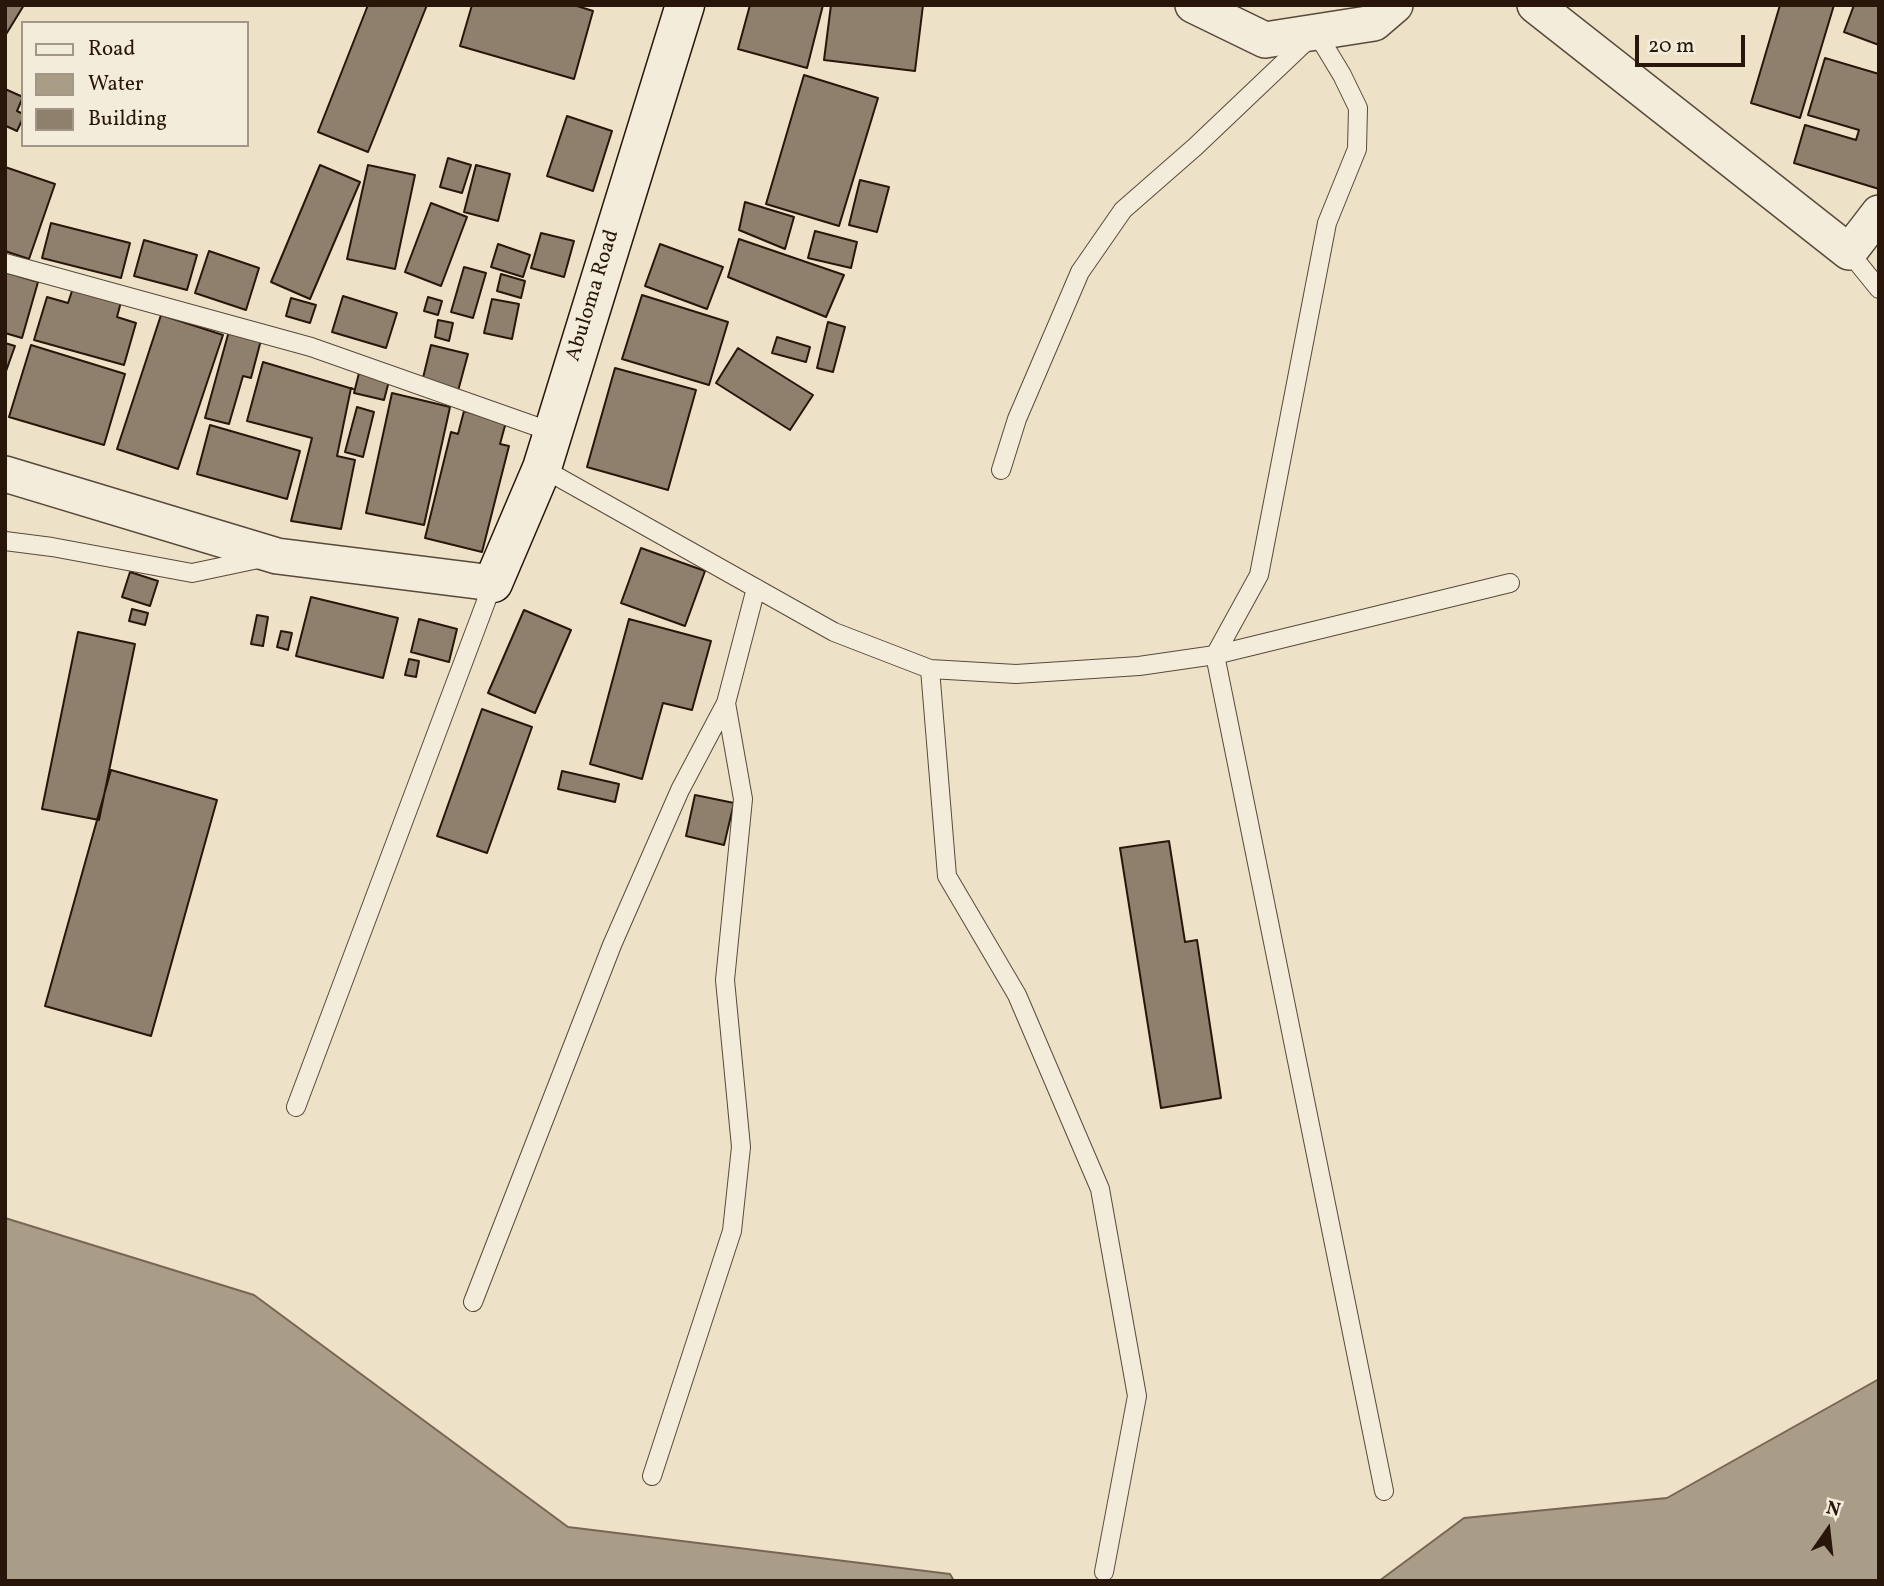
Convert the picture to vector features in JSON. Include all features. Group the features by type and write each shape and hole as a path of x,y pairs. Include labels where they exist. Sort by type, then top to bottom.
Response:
{"street":[{"name":"Abuloma Road","path":"493,583 547,450 685,5"},
{"path":"1193,5 1265,40 1374,23 1395,5"},
{"path":"1535,5 1849,253 1879,213"},
{"path":"5,474 277,555 493,583"}],"lane":[{"path":"1001,470 1017,419 1080,272 1123,209 1195,147 1316,32 1358,108 1357,149 1327,223 1259,575 1215,655 1384,1492"},
{"path":"1849,253 1879,289"},
{"path":"5,263 311,347 547,450 756,588 834,632 930,668 1016,674 1139,666 1215,655 1510,583"},
{"path":"5,541 192,573 277,555"},
{"path":"296,1107 493,583"},
{"path":"473,1302 612,945 680,790 726,703 756,588"},
{"path":"930,668 947,876 1017,995 1100,1189 1137,1396 1104,1572"},
{"path":"652,1476 732,1231 741,1147 725,980 743,799 726,703"}],"water":[{"path":"5,1218 254,1295 568,1527 950,1574 954,1581 5,1581"},
{"path":"1879,1379 1879,1581 1379,1581 1464,1518 1667,1498"}],"building":[{"path":"5,5 24,5 5,36"},
{"path":"368,5 427,5 368,152 318,132"},
{"path":"472,5 574,5 593,11 574,79 460,46"},
{"path":"750,5 823,5 807,68 738,49"},
{"path":"831,5 923,5 915,71 824,60"},
{"path":"1780,5 1834,5 1800,118 1751,103"},
{"path":"1854,5 1879,5 1879,45 1844,32"},
{"path":"1825,58 1879,74 1879,189 1794,163 1805,125 1856,140 1859,130 1808,115"},
{"path":"804,75 878,98 839,226 766,204"},
{"path":"5,89 21,96 17,111 21,113 21,122 17,131 6,126 5,128"},
{"path":"567,116 612,131 593,191 547,176"},
{"path":"448,158 471,165 462,193 440,187"},
{"path":"320,165 360,182 310,299 271,282"},
{"path":"368,165 415,175 395,269 347,259"},
{"path":"476,165 510,174 498,221 464,212"},
{"path":"5,167 55,184 29,259 5,251"},
{"path":"860,180 889,187 877,232 849,225"},
{"path":"745,202 794,217 785,249 739,230"},
{"path":"431,203 467,217 441,286 405,272"},
{"path":"51,223 130,243 121,278 42,258"},
{"path":"815,231 857,242 851,268 808,258"},
{"path":"541,233 574,241 564,277 531,268"},
{"path":"739,239 844,275 826,317 728,277"},
{"path":"144,240 197,255 187,290 134,276"},
{"path":"498,244 530,255 523,277 491,267"},
{"path":"660,244 723,267 707,309 645,286"},
{"path":"209,251 259,268 246,310 195,293"},
{"path":"464,267 486,273 473,318 451,312"},
{"path":"5,272 38,282 22,338 5,333"},
{"path":"501,274 525,281 521,298 497,291"},
{"path":"73,288 121,302 117,317 136,323 124,365 34,340 47,297 68,303"},
{"path":"642,295 728,322 709,385 622,359"},
{"path":"343,296 397,313 386,348 332,332"},
{"path":"428,297 442,301 438,315 424,311"},
{"path":"291,298 316,305 310,323 286,316"},
{"path":"492,299 519,304 512,339 484,333"},
{"path":"161,315 223,335 178,469 117,449"},
{"path":"438,320 453,323 449,341 435,337"},
{"path":"828,322 845,327 833,372 817,368"},
{"path":"229,331 261,340 251,378 243,376 229,424 205,418"},
{"path":"777,337 810,347 806,362 772,353"},
{"path":"5,343 15,346 5,374"},
{"path":"31,345 125,374 104,445 9,417"},
{"path":"431,345 468,354 458,391 422,382"},
{"path":"738,348 813,395 790,430 716,383"},
{"path":"263,362 351,388 337,456 355,460 341,529 291,521 312,438 247,421"},
{"path":"615,368 696,390 668,490 587,467"},
{"path":"359,373 389,381 384,400 354,393"},
{"path":"392,393 450,407 424,525 366,513"},
{"path":"357,407 374,412 363,457 345,452"},
{"path":"464,411 506,422 500,444 509,446 482,552 425,538 451,432 458,434"},
{"path":"210,425 300,451 287,499 197,474"},
{"path":"641,548 705,571 685,626 621,603"},
{"path":"130,572 158,581 150,606 122,597"},
{"path":"311,597 398,618 383,678 296,656"},
{"path":"132,609 148,613 145,625 129,621"},
{"path":"524,610 571,630 535,713 488,693"},
{"path":"257,615 268,617 263,646 251,644"},
{"path":"419,619 457,629 449,662 411,652"},
{"path":"629,619 711,641 692,710 663,703 642,779 590,764"},
{"path":"281,631 292,633 288,650 277,647"},
{"path":"78,632 135,644 99,820 42,809"},
{"path":"409,659 419,661 416,677 405,675"},
{"path":"482,709 532,727 487,853 437,836"},
{"path":"111,770 217,800 151,1036 45,1006"},
{"path":"562,771 619,784 615,802 558,789"},
{"path":"695,795 734,803 724,845 686,836"},
{"path":"1169,841 1185,942 1197,940 1221,1098 1161,1108 1120,848"}]}
